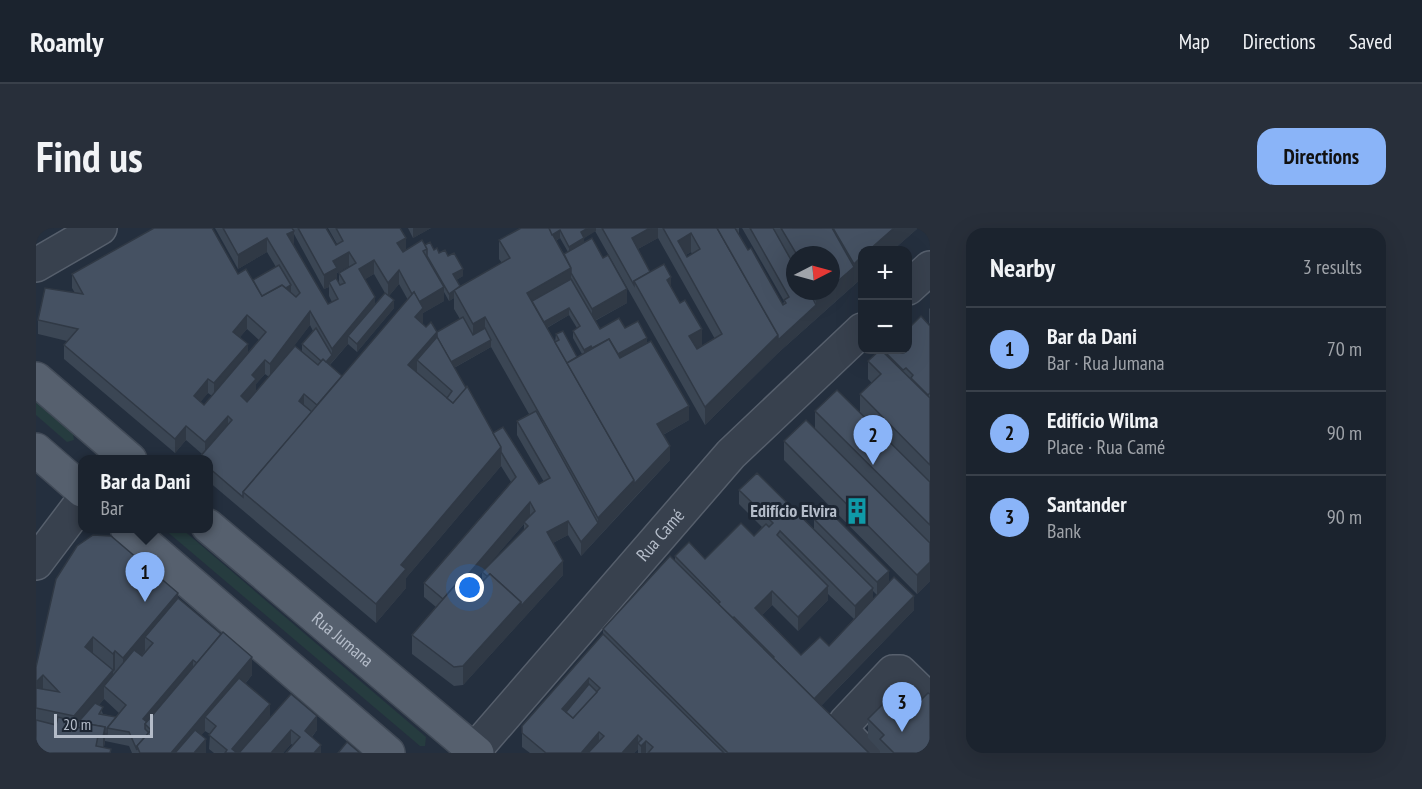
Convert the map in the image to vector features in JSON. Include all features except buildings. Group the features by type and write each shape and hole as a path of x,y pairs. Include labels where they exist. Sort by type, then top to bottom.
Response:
{"main road":[{"path":"36,379 120,455"},
{"path":"36,450 78,487"},
{"name":"Rua Jumana","path":"213,530 474,752"},
{"path":"133,533 388,753"}],"street":[{"path":"36,265 100,228"},
{"path":"912,284 930,268"},
{"name":"Rua Camé","path":"474,752 731,454 858,334"},
{"path":"36,563 78,507"},
{"path":"864,753 847,737 845,723 893,672 900,672 907,677 930,701"}],"green space":[{"path":"36,402 73,434 74,440 67,442 36,415"},
{"path":"169,533 187,533 426,737 425,746 420,746"}],"place":[{"name":"Edifício Wilma","path":"873,465"},
{"name":"Edifício Elvira","path":"857,511"},
{"name":"Bar da Dani","path":"145,602"},
{"name":"Santander","path":"902,732"}]}
